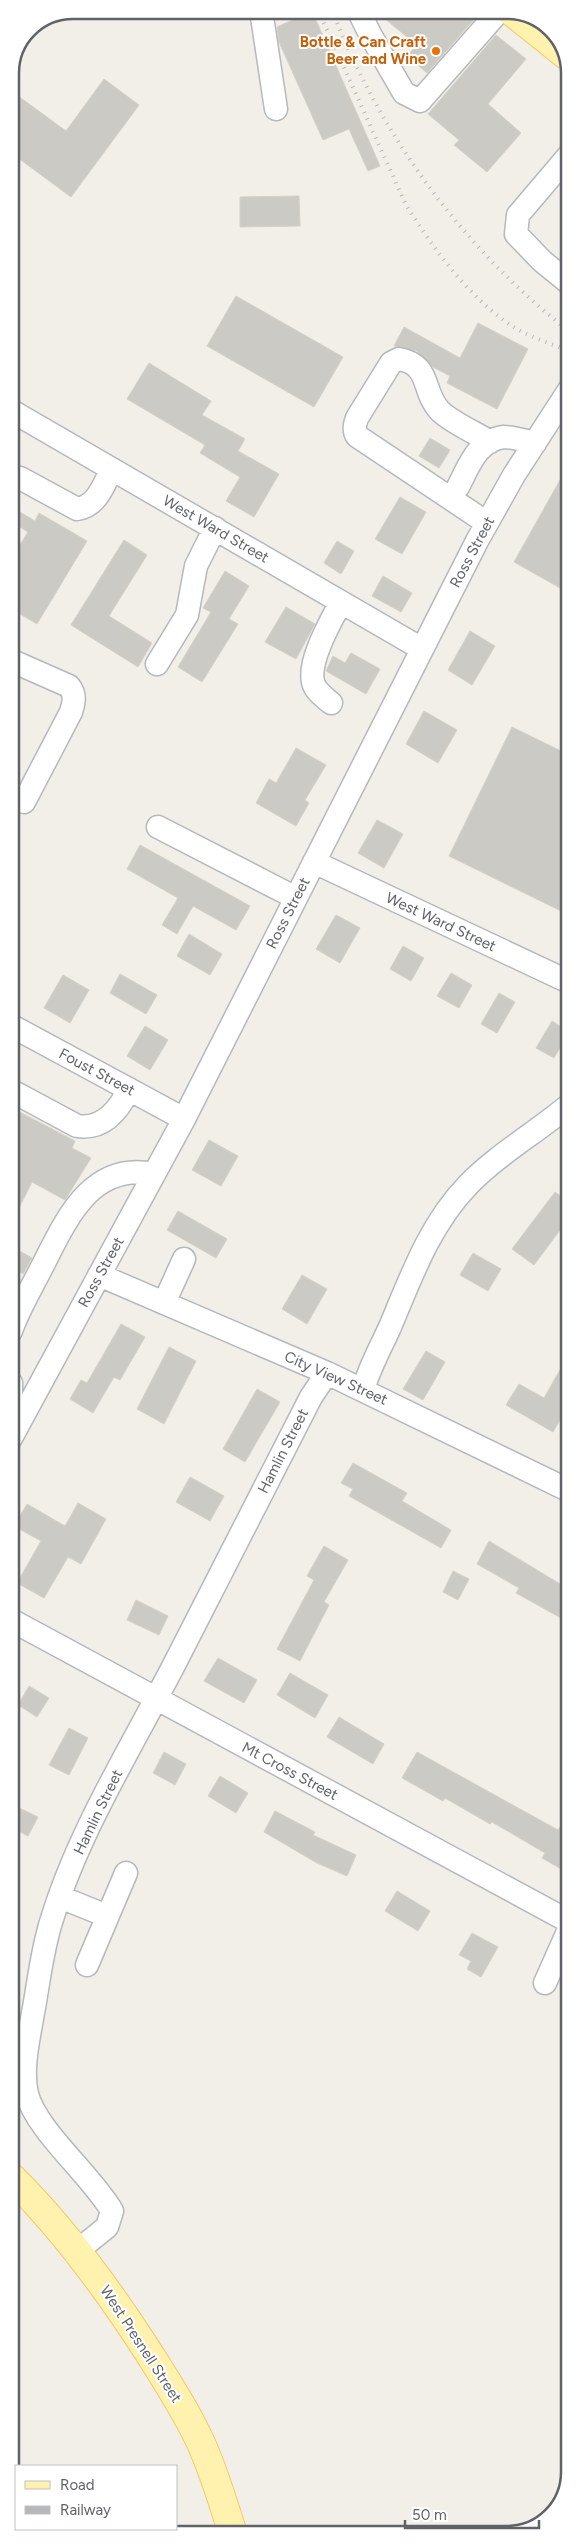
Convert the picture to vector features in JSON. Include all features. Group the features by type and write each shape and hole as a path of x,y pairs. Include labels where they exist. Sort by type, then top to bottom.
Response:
{"main road":[{"path":"526,22 553,44"},
{"name":"West Presnell Street","path":"19,2185 47,2214 78,2251 126,2317 178,2399 200,2442 230,2526"}],"street":[{"path":"262,19 276,109"},
{"path":"363,19 404,93 420,101 492,19"},
{"path":"561,164 518,215 516,234 542,261 561,276"},
{"path":"487,523 357,436 354,432 357,418 391,363 399,359 414,364 422,370 427,388 440,411 490,442"},
{"name":"Ross Street","path":"19,1423 184,1119 487,523 561,402"},
{"name":"West Ward Street","path":"19,415 422,649"},
{"path":"458,487 478,449 490,442 505,437 535,443"},
{"path":"19,478 77,509 87,507 94,502 112,469"},
{"path":"157,664 187,615 196,566 214,528"},
{"path":"330,702 319,693 313,682 322,637 341,602"},
{"path":"19,664 69,686 73,691 74,700 71,712 24,802"},
{"path":"158,827 296,898"},
{"name":"West Ward Street","path":"314,862 561,978"},
{"name":"Foust Street","path":"19,1030 184,1119"},
{"path":"19,1095 77,1126 84,1127 98,1124 112,1116 122,1104 129,1090"},
{"path":"363,1390 416,1265 447,1208 493,1162 561,1112"},
{"path":"19,1315 65,1223 82,1198 91,1189 111,1177 129,1172 154,1174"},
{"path":"164,1303 184,1258"},
{"name":"City View Street","path":"99,1275 327,1373 561,1480"},
{"name":"Hamlin Street","path":"78,2251 107,2227 112,2211 102,2194 36,2116 27,2093 26,2064 44,1950 60,1897 110,1784 157,1699 311,1397 327,1373"},
{"name":"Mt Cross Street","path":"19,1624 561,1917"},
{"path":"87,1965 126,1873"},
{"path":"60,1897 107,1916"},
{"path":"545,1983 561,1947"}],"building":[{"path":"294,19 316,19 380,166 368,171 349,129 323,140 279,42 277,27"},
{"name":"Bottle & Can Craft Beer and Wine","path":"385,19 474,19 427,73 407,56 417,45"},
{"path":"496,35 526,59 488,104 521,133 487,172 454,145 459,140 428,114"},
{"path":"104,79 139,105 71,197 19,159 19,97 66,131"},
{"path":"299,196 300,226 240,227 240,197"},
{"path":"236,296 343,357 314,407 207,346"},
{"path":"478,323 528,349 497,409 447,383 450,376 433,367 417,351 394,346 404,327 460,358"},
{"path":"149,363 211,401 202,415 245,439 238,451 279,474 254,517 226,501 240,477 200,453 205,445 127,399"},
{"path":"430,438 450,450 439,468 419,456"},
{"path":"561,478 561,588 514,562"},
{"path":"400,497 426,512 402,554 375,539"},
{"path":"19,511 35,521 39,513 87,541 37,624 19,613 19,546 28,532 19,526"},
{"path":"124,540 147,555 109,616 152,643 138,667 71,625"},
{"path":"337,541 354,551 341,574 324,563"},
{"path":"225,571 249,586 229,619 238,624 202,682 178,667 211,612 203,608"},
{"path":"383,576 412,593 401,612 372,596"},
{"path":"286,607 315,624 296,659 265,642"},
{"path":"470,631 495,646 472,685 448,670"},
{"path":"351,653 380,669 366,694 326,671 333,656 345,663"},
{"path":"424,711 457,730 438,763 406,744"},
{"path":"512,727 561,751 561,911 449,856"},
{"path":"296,748 326,765 305,800 309,803 296,826 256,803 269,779 276,783"},
{"path":"377,820 403,834 384,868 358,853"},
{"path":"140,845 250,906 236,930 193,906 177,934 162,925 178,898 127,869"},
{"path":"336,915 360,928 340,963 316,949"},
{"path":"189,934 222,954 210,975 177,956"},
{"path":"403,946 424,958 411,981 390,969"},
{"path":"451,973 472,985 459,1008 437,996"},
{"path":"120,974 157,995 146,1014 110,993"},
{"path":"63,975 89,990 70,1023 44,1008"},
{"path":"499,993 515,1002 497,1033 481,1024"},
{"path":"552,1021 561,1027 561,1046 554,1058 536,1048"},
{"path":"145,1026 168,1040 150,1070 127,1056"},
{"path":"19,1112 75,1141 72,1148 91,1158 65,1200 32,1182 19,1208"},
{"path":"209,1140 238,1156 221,1186 192,1170"},
{"path":"555,1192 561,1196 561,1229 534,1265 512,1249"},
{"path":"178,1211 227,1239 216,1258 167,1230"},
{"path":"19,1251 32,1258 23,1274 19,1272"},
{"path":"473,1253 501,1269 488,1291 460,1275"},
{"path":"302,1275 327,1289 307,1324 282,1309"},
{"path":"121,1324 145,1337 120,1380 114,1377 93,1413 70,1399 81,1380 87,1383"},
{"path":"169,1347 196,1361 164,1424 137,1409"},
{"path":"426,1351 445,1362 423,1400 403,1389"},
{"path":"561,1368 561,1418 553,1432 506,1405 519,1384 544,1398"},
{"path":"257,1389 280,1402 245,1462 223,1449"},
{"path":"353,1463 407,1493 402,1501 451,1530 441,1548 349,1496 353,1489 341,1483"},
{"path":"190,1477 224,1496 210,1521 176,1502"},
{"path":"78,1503 106,1519 81,1564 68,1557 44,1598 19,1584 19,1580 41,1541 19,1529 19,1518 27,1504 65,1526"},
{"path":"489,1541 561,1585 561,1618 516,1593 519,1588 477,1564"},
{"path":"324,1546 348,1560 324,1602 329,1605 300,1661 277,1649 314,1580 307,1576"},
{"path":"453,1571 469,1579 458,1600 443,1592"},
{"path":"136,1600 168,1616 159,1635 127,1620"},
{"path":"218,1658 257,1680 244,1703 204,1681"},
{"path":"290,1673 328,1695 315,1718 277,1695"},
{"path":"29,1686 49,1698 37,1717 19,1706"},
{"path":"339,1717 384,1744 373,1764 327,1737"},
{"path":"69,1728 88,1738 69,1775 49,1765"},
{"path":"164,1752 186,1764 175,1785 153,1773"},
{"path":"417,1752 558,1830 560,1827 561,1869 542,1858 545,1853 492,1822 490,1824 445,1798 443,1801 402,1778"},
{"path":"220,1776 248,1793 236,1813 208,1796"},
{"path":"19,1808 38,1817 28,1836 19,1831"},
{"path":"275,1811 315,1832 313,1835 356,1855 347,1876 317,1863 264,1832"},
{"path":"397,1891 430,1911 418,1931 385,1911"},
{"path":"472,1933 498,1947 481,1977 467,1969 471,1961 459,1955"}],"railway":[{"path":"322,19 406,205 439,254 465,285 509,324 530,336 561,348"},
{"path":"336,19 351,56 374,101 400,144 429,186 460,226 494,264 561,324"}],"place":[{"name":"Bottle & Can Craft Beer and Wine","path":"436,51"}]}
